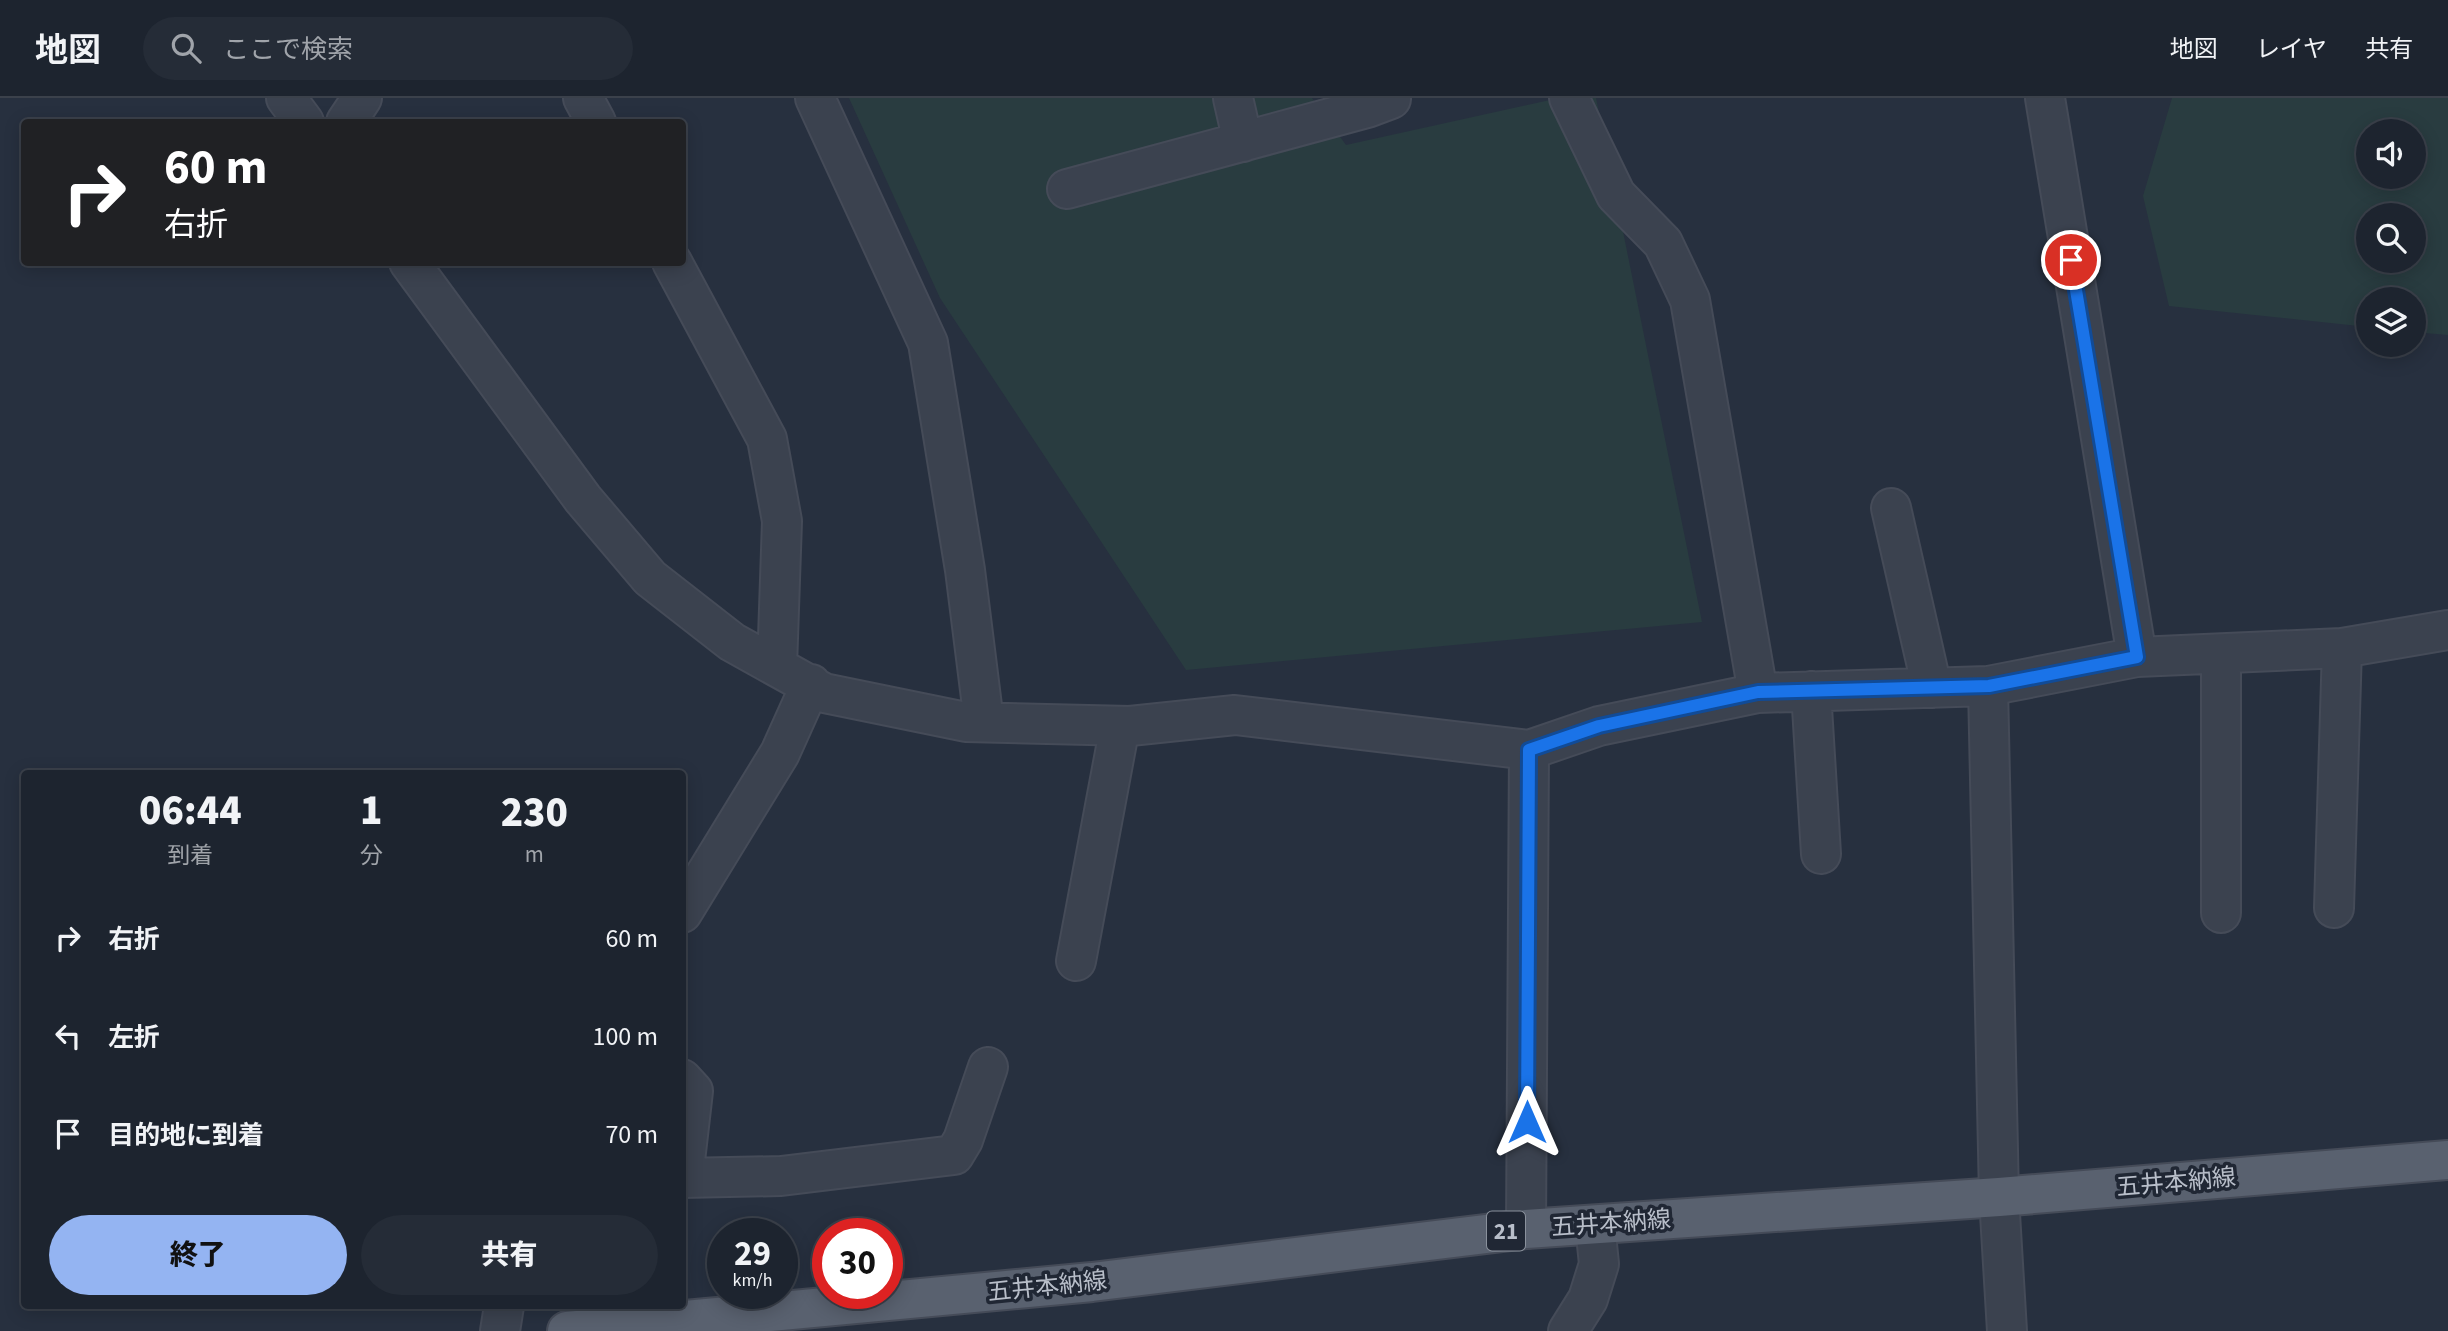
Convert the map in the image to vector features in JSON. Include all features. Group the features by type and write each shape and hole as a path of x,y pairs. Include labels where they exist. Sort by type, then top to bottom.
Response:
{"main road":[{"name":"五井本納線","path":"567,1331 1092,1282 1526,1229 1999,1197 2448,1160"}],"street":[{"path":"286,98 302,119"},
{"path":"348,119 362,98"},
{"path":"583,98 594,119"},
{"path":"815,98 928,343 965,570 984,722"},
{"path":"1233,98 1243,142"},
{"path":"1067,188 1367,108 1392,98"},
{"path":"1569,98 1616,195 1663,243 1690,300 1758,692"},
{"path":"2045,98 2137,657"},
{"path":"412,266 583,499 650,578 732,642 824,693 965,722 1120,726 1235,715 1529,750 1599,726 1758,692 1989,686 2137,657 2342,648 2448,630"},
{"path":"674,266 767,439 782,521 777,667"},
{"path":"1891,508 1932,688"},
{"path":"2334,908 2342,648"},
{"path":"2221,654 2221,913"},
{"path":"686,899 696,865 780,753 811,684"},
{"path":"1989,686 1999,1197 2007,1331"},
{"path":"1811,691 1821,854"},
{"path":"1076,961 1120,726"},
{"path":"1526,1229 1529,750"},
{"path":"686,1178 781,1175 954,1155 963,1140 988,1067"},
{"path":"686,1083 693,1091 686,1152"},
{"path":"1568,1331 1588,1298 1599,1264 1595,1224"},
{"path":"500,1331 504,1309"}],"green space":[{"path":"849,98 1312,98 1346,145 1559,98 1596,98 1702,622 1186,670 940,298"},
{"path":"2172,98 2448,98 2448,335 2426,333 2426,287 2356,287 2356,326 2169,306 2143,196"}],"route":[{"path":"1527,1122 1529,750 1599,726 1758,692 1989,686 2137,657 2071,260"}]}
